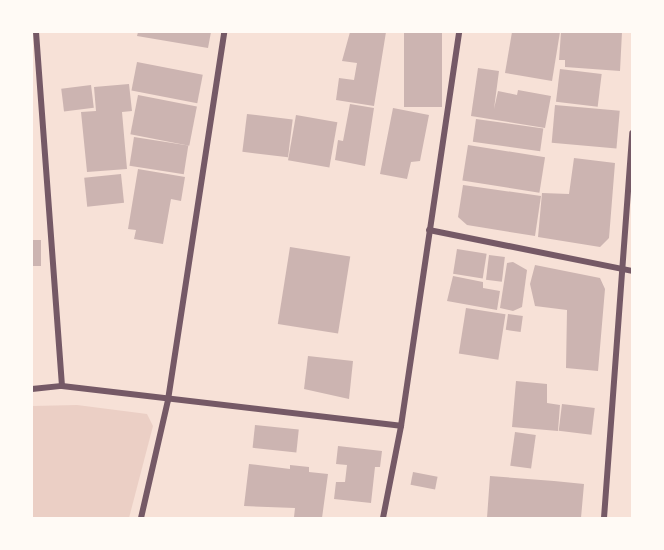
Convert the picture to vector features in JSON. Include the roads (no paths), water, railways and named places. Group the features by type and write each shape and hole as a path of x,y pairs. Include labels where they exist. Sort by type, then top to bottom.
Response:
{"street":[{"path":"36,32 62,386"},
{"path":"141,519 168,400 224,32"},
{"path":"383,519 401,426 459,32"},
{"path":"604,519 633,133"},
{"path":"429,230 633,272"},
{"path":"32,389 62,386 401,426"}]}
